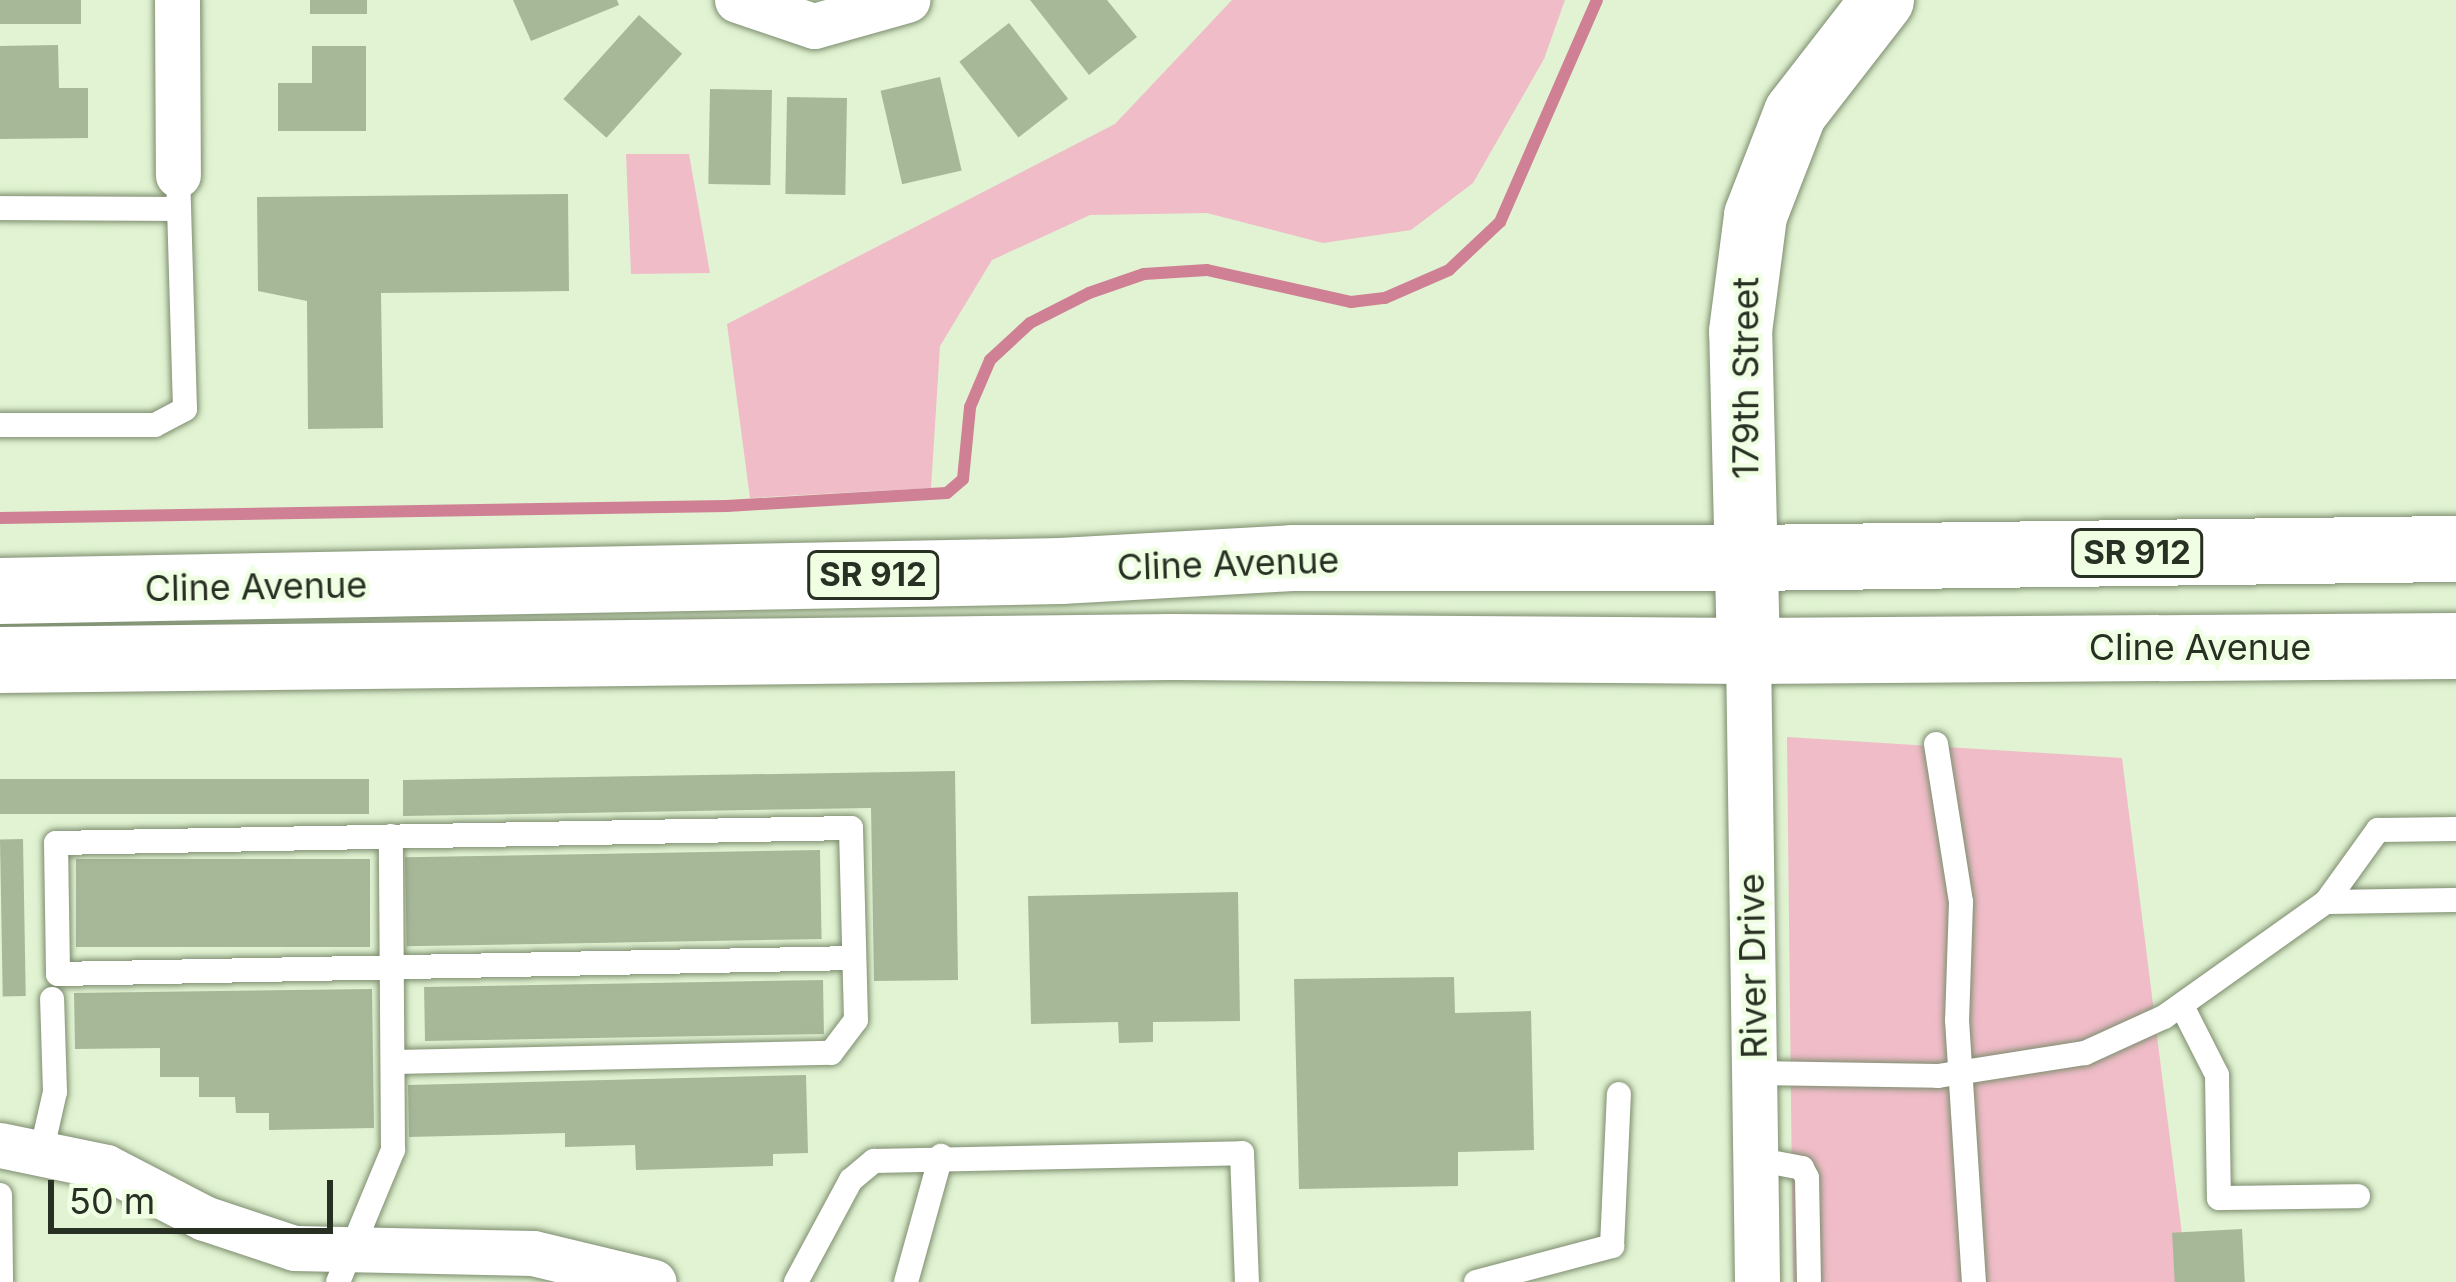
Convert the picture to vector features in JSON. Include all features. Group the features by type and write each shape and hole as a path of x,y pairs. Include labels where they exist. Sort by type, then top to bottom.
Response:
{"main road":[{"name":"Cline Avenue","path":"0,592 1061,571 1292,558 2456,549"},
{"name":"Cline Avenue","path":"0,661 1172,647 1748,651 2456,646"}],"street":[{"path":"176,192 177,0"},
{"path":"737,0 814,26 908,0"},
{"name":"179th Street","path":"1748,651 1740,331 1755,214 1796,112 1882,0"},
{"name":"River Drive","path":"1748,651 1757,1282"},
{"path":"21,1147 106,1167 244,1235 341,1268 533,1252 587,1271 654,1282"}],"lane":[{"path":"0,208 176,192 185,409 155,425 0,424"},
{"path":"1936,744 1961,902 1961,1074 1974,1282"},
{"path":"394,1062 831,1053 856,1020 851,828 56,842 58,974 854,958"},
{"path":"1755,1073 1961,1074 2085,1053 2182,1006 2326,902 2378,830 2456,829"},
{"path":"341,1268 393,1150 391,836"},
{"path":"2326,902 2456,900"},
{"path":"21,1147 55,1092 52,999"},
{"path":"2182,1006 2217,1075 2218,1198 2358,1196"},
{"path":"1476,1282 1612,1246 1618,1094"},
{"path":"796,1282 860,1170 890,1156 1242,1153 1247,1282"},
{"path":"906,1282 940,1156"},
{"path":"1755,1159 1802,1168 1807,1178 1809,1282"},
{"path":"0,1195 1,1282"}],"shaded area":[{"path":"1232,0 1565,0 1544,59 1473,183 1411,230 1323,243 1207,213 1090,215 992,260 940,346 931,488 750,498 727,324 1115,124"},
{"path":"626,154 689,154 710,273 631,274"},
{"path":"1787,737 2122,758 2188,1282 1793,1282"}],"building":[{"path":"0,0 81,0 81,24 0,24"},
{"path":"310,0 367,0 367,14 310,14"},
{"path":"513,0 617,0 619,5 531,41"},
{"path":"1030,0 1107,0 1137,37 1089,75"},
{"path":"639,15 682,54 606,138 563,99"},
{"path":"1009,23 1068,99 1018,137 959,62"},
{"path":"58,45 59,88 88,88 88,138 0,139 0,46"},
{"path":"312,46 366,46 366,131 278,131 278,83 312,83"},
{"path":"940,77 962,171 902,184 881,91"},
{"path":"710,89 772,90 770,185 708,184"},
{"path":"787,97 847,98 845,195 785,194"},
{"path":"568,194 569,291 381,293 383,428 308,429 307,301 258,291 257,197"},
{"path":"955,771 958,980 874,981 871,808 403,816 403,780"},
{"path":"0,779 369,779 369,814 0,814"},
{"path":"0,839 23,839 26,996 3,996"},
{"path":"820,850 822,939 407,946 405,857"},
{"path":"76,859 370,859 370,947 76,947"},
{"path":"1238,892 1240,1021 1153,1022 1153,1042 1119,1043 1118,1022 1031,1024 1028,896"},
{"path":"1454,977 1455,1013 1531,1011 1534,1150 1458,1152 1458,1186 1299,1189 1294,979"},
{"path":"823,980 824,1034 425,1041 424,987"},
{"path":"372,989 374,1128 269,1130 269,1113 236,1113 235,1097 199,1097 199,1077 160,1077 160,1048 75,1049 74,993"},
{"path":"806,1075 808,1153 773,1154 773,1166 636,1170 635,1145 565,1147 565,1133 409,1137 408,1085"},
{"path":"2242,1229 2245,1282 2175,1282 2172,1233"}],"waterway":[{"path":"0,518 727,506 947,493 963,479 970,407 990,360 1030,323 1089,293 1144,274 1207,270 1351,302 1385,298 1449,270 1500,222 1597,0"}]}
